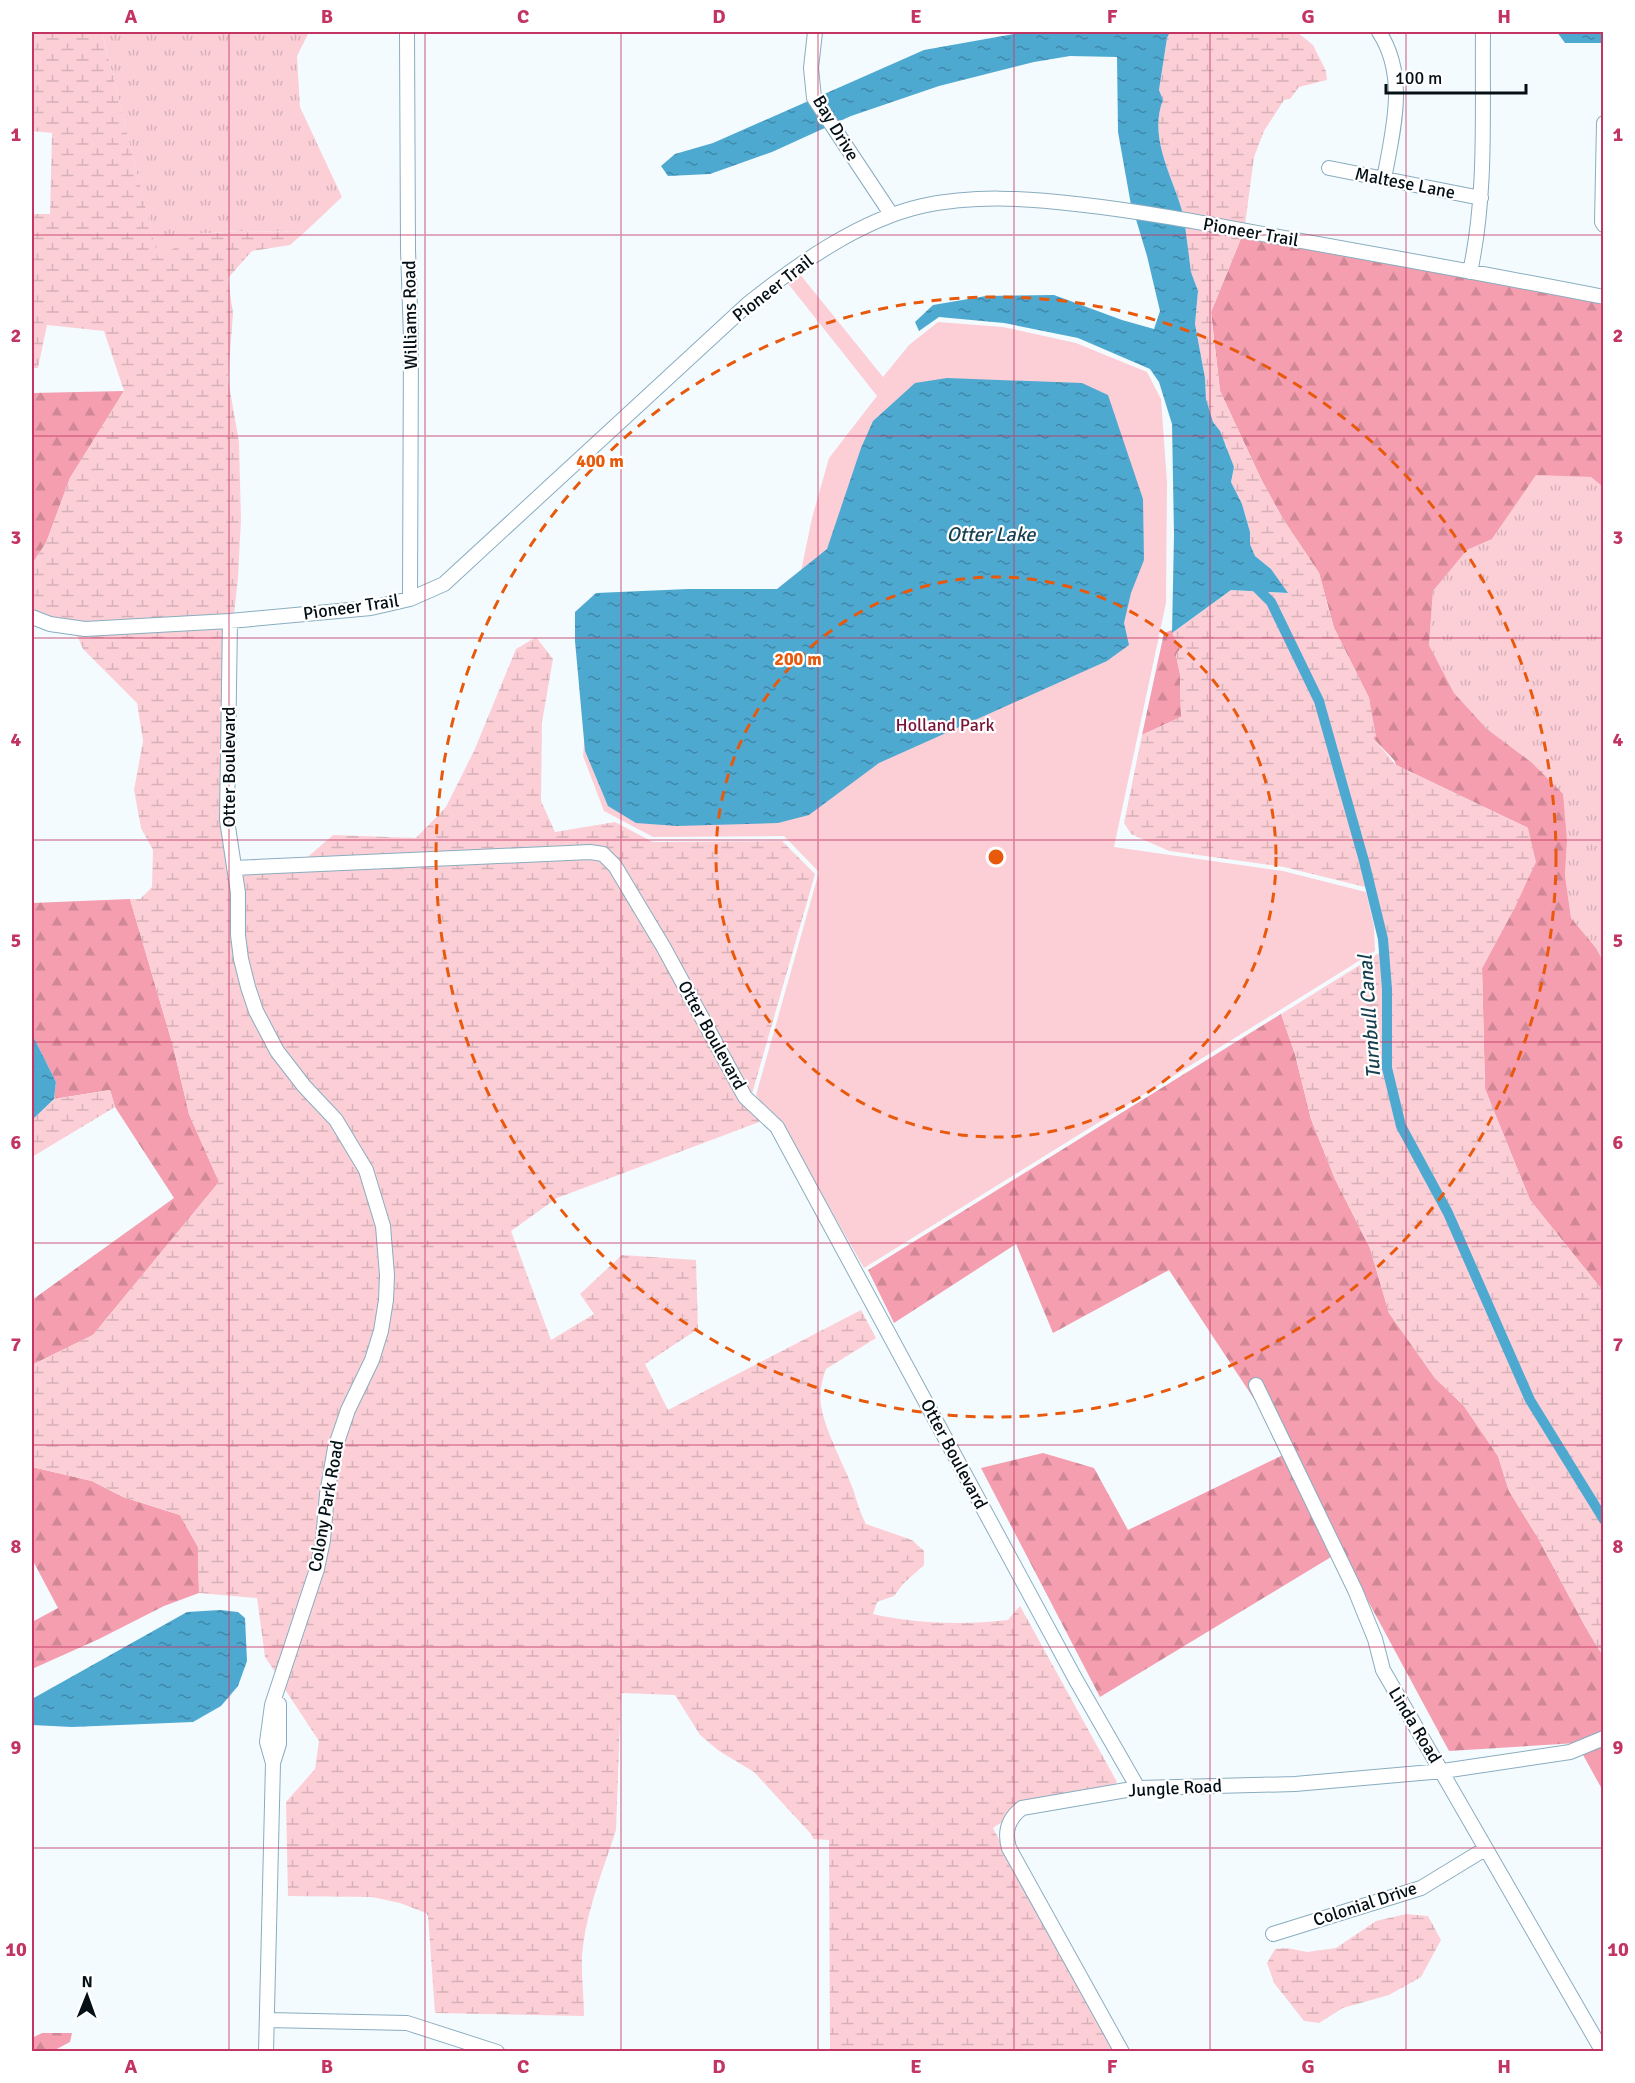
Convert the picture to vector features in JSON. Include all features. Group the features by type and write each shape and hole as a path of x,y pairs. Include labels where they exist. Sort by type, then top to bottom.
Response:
{"street":[{"name":"Williams Road","path":"407,32 408,250 411,338 410,598"},
{"name":"Bay Drive","path":"815,32 810,68 814,98 891,214"},
{"path":"1379,32 1388,46 1396,81 1397,111 1384,179"},
{"path":"1470,272 1479,233 1483,32"},
{"path":"1604,123 1602,222 1604,225"},
{"name":"Maltese Lane","path":"1329,168 1480,198"},
{"name":"Pioneer Trail","path":"32,617 50,624 85,629 230,621 371,608 410,598 444,584 749,303 776,281 818,254 891,214 944,202 1022,198 1130,210 1604,297"},
{"name":"Otter Boulevard","path":"230,621 227,820 234,868 590,852 603,854 615,866 664,948 745,1097 777,1127 1071,1670 1138,1788"},
{"name":"Colony Park Road","path":"234,868 238,893 238,934 241,959 256,1011 277,1051 304,1086 336,1120 362,1163 383,1226 386,1256 386,1300 381,1331 372,1360 348,1410 335,1448 327,1494 323,1540 279,1684 279,1743 273,1763 266,2052"},
{"name":"Linda Road","path":"1256,1385 1355,1590 1375,1639 1383,1670 1603,2052"},
{"name":"Jungle Road","path":"1122,2052 1009,1848 1006,1838 1009,1823 1022,1808 1138,1788 1295,1784 1443,1771 1570,1752 1604,1738"},
{"name":"Colonial Drive","path":"1273,1934 1421,1888 1485,1849"},
{"path":"267,2020 407,2023 497,2052"}],"green space":[{"path":"32,32 102,32 158,258 197,234 238,231 305,232 290,245 252,251 228,278 233,314 228,379 239,442 241,519 234,615 85,623 51,619 32,611 32,564 46,543 70,478 124,391 104,331 47,325 38,368 32,368 32,214 50,214 52,133 32,131"},
{"path":"102,32 309,32 297,56 300,107 342,197 305,232 238,231 198,234 158,259"},
{"path":"1170,32 1297,32 1313,45 1326,71 1327,80 1299,87 1290,99 1284,100 1264,131 1254,157 1245,225 1183,214 1164,157 1158,129 1163,100 1159,90 1167,38"},
{"path":"1185,225 1242,236 1211,312 1220,391 1262,481 1283,519 1319,573 1334,628 1369,698 1376,736 1373,738 1396,765 1528,828 1536,862 1482,968 1485,1089 1530,1200 1603,1291 1603,1656 1538,1538 1509,1491 1498,1456 1464,1406 1435,1378 1389,1313 1370,1248 1335,1179 1311,1119 1295,1054 1281,1014 1379,953 1378,925 1369,888 1284,867 1169,851 1131,834 1124,823 1142,735 1181,717 1180,674 1176,655 1180,649 1172,633 1231,590 1287,593 1271,569 1255,556 1250,544 1250,532 1242,504 1231,482 1234,467 1227,454 1227,447 1213,422 1206,399 1205,378 1195,324 1198,291 1191,272"},
{"path":"1242,236 1603,303 1603,487 1591,477 1536,475 1492,539 1467,550 1433,591 1429,645 1454,693 1487,729 1531,762 1563,794 1567,841 1565,875 1571,918 1596,948 1603,961 1603,1291 1530,1200 1485,1089 1482,968 1516,905 1528,828 1396,765 1373,738 1369,698 1334,628 1319,573 1283,519 1262,481 1220,391 1211,312"},
{"name":"Holland Park","path":"799,273 883,377 909,345 938,322 1003,327 1076,343 1147,372 1161,399 1167,482 1166,603 1114,847 1283,871 1366,892 1374,926 1375,951 864,1268 806,1167 756,1095 819,872 784,836 653,837 604,811 583,756 595,612 794,605 812,518 829,458 877,396 786,281"},
{"path":"124,391 70,478 46,543 32,564 32,393"},
{"path":"1536,474 1591,477 1603,487 1603,961 1596,948 1571,918 1565,875 1567,841 1531,762 1487,729 1454,693 1429,645 1433,591 1467,550 1492,539"},
{"path":"226,626 228,864 243,989 332,1123 361,1173 378,1227 382,1275 377,1330 322,1506 312,1567 277,1675 265,1657 257,1598 199,1593 198,1547 180,1515 123,1497 92,1481 32,1467 32,1365 93,1335 219,1182 189,1114 173,1046 130,899 140,899 152,887 153,850 141,828 134,790 143,741 137,703 83,649 76,633"},
{"path":"1172,630 1180,649 1176,655 1180,674 1181,717 1142,735 1164,633"},
{"path":"536,637 553,659 542,722 541,801 555,832 615,822 653,842 782,841 815,874 752,1094 767,1119 557,1198 511,1231 551,1340 594,1314 580,1294 622,1255 696,1260 698,1329 645,1364 668,1410 861,1310 876,1338 826,1369 820,1396 823,1416 866,1524 912,1540 924,1551 924,1565 903,1584 894,1596 877,1602 873,1614 923,1622 975,1623 1008,1620 1020,1606 1117,1782 1114,1786 1005,1820 993,1828 1114,2051 830,2051 829,1840 813,1839 811,1834 754,1772 719,1751 700,1735 675,1695 621,1693 616,1830 592,1902 585,1931 582,1963 584,2016 435,2013 426,1913 400,1903 372,1897 288,1896 286,1802 315,1769 319,1741 284,1688 346,1429 386,1333 381,1199 307,1082 281,1048 260,1008 246,958 237,859 253,865 302,862 333,835 416,838 446,807 474,751 516,649"},
{"path":"130,899 173,1046 189,1114 219,1182 93,1335 32,1365 32,1300 174,1198 115,1107 110,1090 54,1099 56,1082 32,1034 32,903"},
{"path":"1281,1014 1295,1054 1311,1119 1335,1179 1370,1248 1389,1313 1435,1378 1464,1406 1498,1456 1509,1491 1538,1538 1603,1656 1603,1732 1577,1743 1449,1751 1341,1551 1100,1697 981,1468 1043,1453 1094,1468 1128,1530 1289,1452 1169,1270 1053,1333 1016,1244 894,1323 868,1270"},
{"path":"110,1090 115,1107 32,1157 32,1120 54,1099"},
{"path":"32,1467 92,1481 123,1497 180,1515 198,1547 199,1593 164,1606 32,1669 32,1622 58,1608 32,1559"},
{"path":"1603,1743 1603,1791 1582,1753"},
{"path":"1406,1914 1428,1916 1441,1940 1421,1977 1389,1995 1343,2008 1319,2023 1304,2021 1274,1983 1267,1963 1275,1949 1287,1948 1307,1952 1336,1948 1376,1921"},
{"path":"42,2033 72,2033 70,2042 53,2051 32,2051 32,2038"}],"water":[{"path":"1025,32 1170,32 1167,38 1159,90 1163,100 1158,129 1164,157 1183,214 1131,205 1118,132 1117,57 1070,56 1034,62 939,86 851,116 772,152 710,174 668,176 661,166 675,154 713,143 924,50"},
{"path":"1557,32 1603,32 1603,43 1565,43"},
{"path":"1135,216 1185,225 1191,272 1198,291 1195,324 1205,378 1206,399 1213,422 1220,431 1234,467 1231,482 1242,504 1250,532 1250,544 1255,556 1271,569 1288,593 1231,590 1172,633 1174,535 1172,424 1159,382 1150,369 1078,338 1004,323 939,317 919,331 915,322 933,305 986,296 1054,295 1154,329 1160,311"},
{"name":"Otter Lake","path":"947,378 1082,383 1108,395 1143,499 1144,560 1131,593 1124,623 1129,645 1107,661 879,763 809,815 778,823 677,826 636,823 608,806 585,751 575,641 575,612 596,593 688,589 777,589 827,549 861,448 873,421 915,383"},
{"path":"32,1034 56,1082 54,1099 32,1120"},
{"path":"220,1610 238,1612 245,1618 247,1661 238,1686 221,1706 193,1722 72,1727 32,1725 32,1699 187,1612"}],"waterway":[{"name":"Turnbull Canal","path":"1252,583 1271,602 1319,701 1364,861 1383,939 1387,989 1387,1068 1401,1126 1448,1213 1530,1400 1604,1520"}]}
